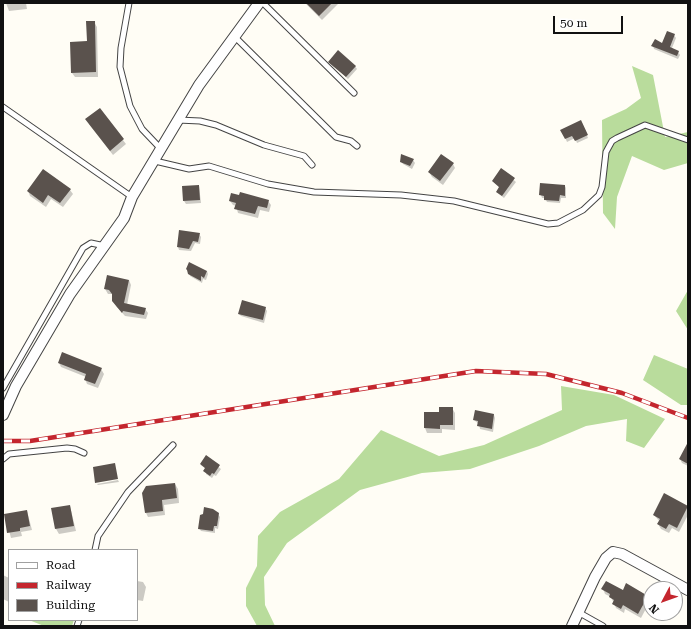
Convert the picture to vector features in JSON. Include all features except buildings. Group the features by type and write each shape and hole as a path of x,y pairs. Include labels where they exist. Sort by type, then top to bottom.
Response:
{"street":[{"path":"3,415 16,386 70,294 124,218 132,197 155,161 199,85 258,3"},
{"path":"572,626 595,577 606,558 613,552 622,554 688,590"}],"lane":[{"path":"130,3 121,48 120,67 130,106 142,129 161,149"},
{"path":"263,3 354,93"},
{"path":"234,36 336,137 351,141 357,146"},
{"path":"3,108 132,197"},
{"path":"178,120 200,121 216,125 264,145 304,156 312,165"},
{"path":"155,161 189,169 209,166 268,184 314,192 401,195 454,201 548,224 558,223 583,210 599,195 602,187 606,152 612,142 617,138 645,125 688,140"},
{"path":"3,388 83,248 91,243 105,246"},
{"path":"95,549 98,536 128,492 173,445"},
{"path":"3,459 9,454 67,448 75,449 84,453"},
{"path":"578,612 602,626"}],"green space":[{"path":"632,66 653,75 665,137 688,132 688,163 664,170 632,156 617,197 615,229 603,213 602,120 626,109 641,98"},
{"path":"688,290 688,330 676,311"},
{"path":"654,355 688,369 688,405 681,405 643,380"},
{"path":"561,386 614,395 665,419 644,448 626,441 627,419 586,426 539,446 470,469 422,473 360,490 287,543 264,577 265,605 275,626 257,626 246,606 246,588 257,566 258,536 280,512 339,479 381,430 439,456 484,445 562,410"},
{"path":"32,621 74,621 72,626 44,626"}],"railway":[{"path":"3,441 30,441 476,371 546,374 622,393 688,418"}]}
